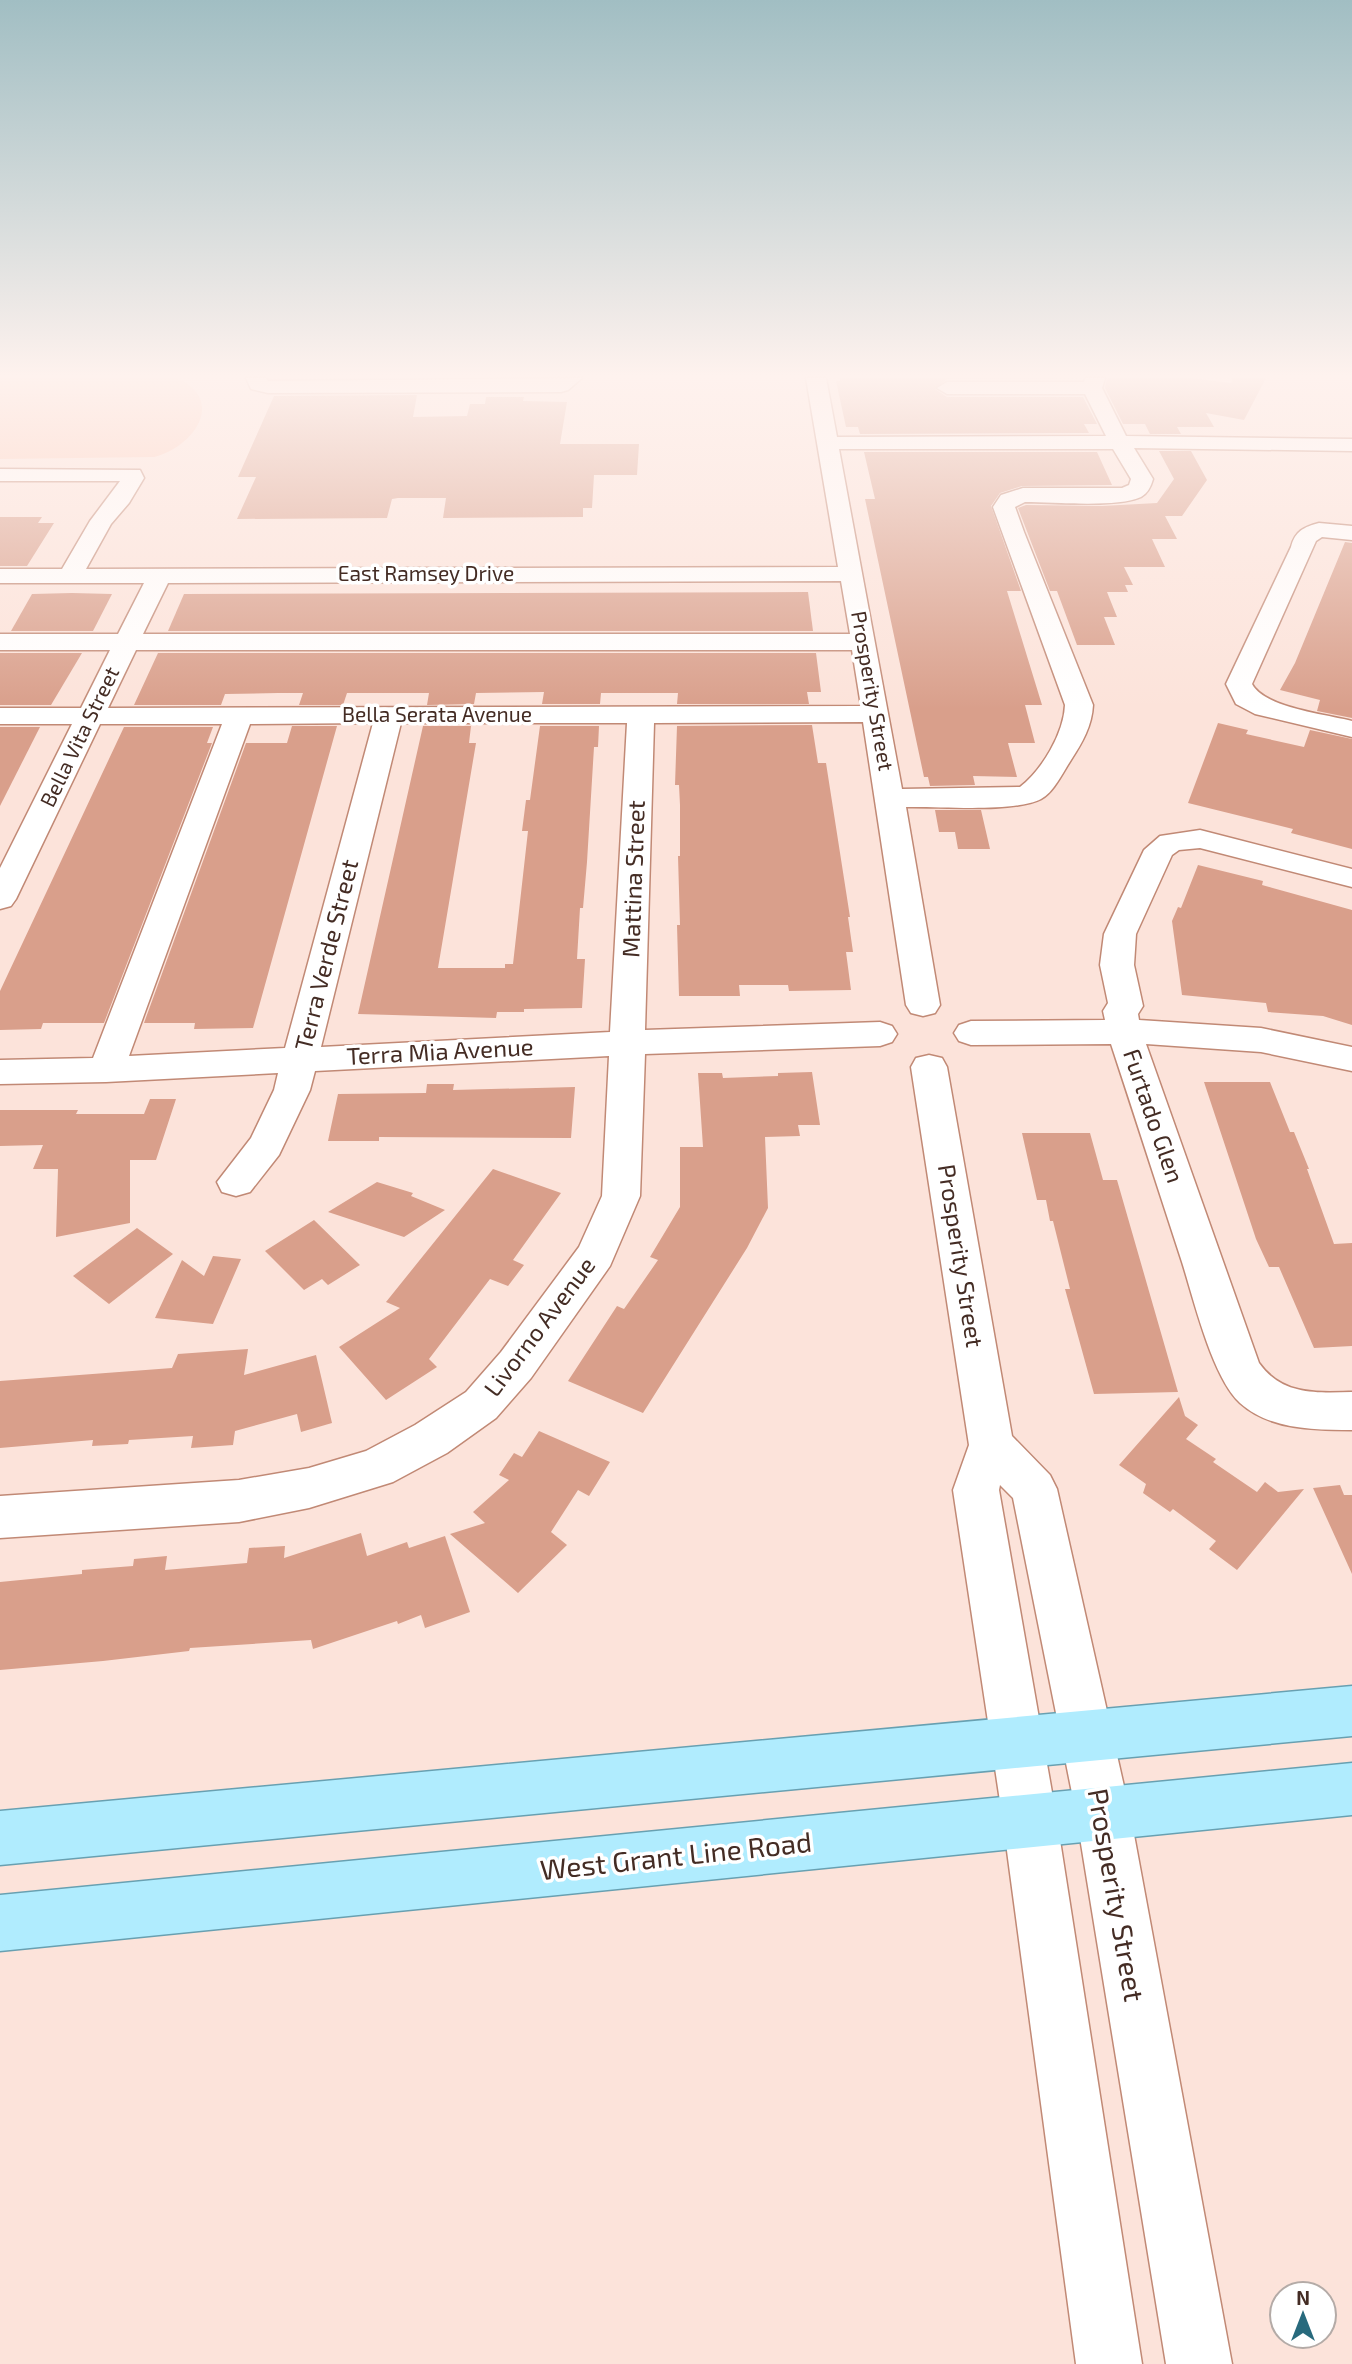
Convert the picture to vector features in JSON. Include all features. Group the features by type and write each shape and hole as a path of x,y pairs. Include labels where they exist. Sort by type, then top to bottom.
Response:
{"main road":[{"path":"0,1838 1352,1711"},
{"name":"West Grant Line Road","path":"0,1923 1352,1789"}],"street":[{"path":"70,575 101,521 127,488"},
{"name":"Prosperity Street","path":"836,488 864,642 923,1005"},
{"path":"890,799 1013,797 1030,793 1038,787 1076,727 1080,714 1059,649 1035,597 1004,507 1009,500 1023,495 1123,495 1139,488"},
{"path":"94,498 121,498"},
{"path":"1352,533 1319,530 1305,537 1303,547 1239,684 1246,698 1265,708 1352,729"},
{"name":"East Ramsey Drive","path":"0,576 852,573"},
{"name":"Bella Vita Street","path":"2,891 160,575"},
{"path":"0,642 864,642"},
{"name":"Mattina Street","path":"627,1043 641,714"},
{"name":"Bella Serata Avenue","path":"0,716 875,714"},
{"name":"Terra Verde Street","path":"236,1182 266,1144 292,1090 389,715"},
{"path":"106,1070 239,716"},
{"name":"Furtado Glen","path":"1352,877 1200,839 1171,842 1159,850 1120,934 1117,965 1126,1006 1121,1011 1125,1033 1229,1342 1245,1378 1268,1401 1296,1409 1352,1410"},
{"path":"923,1005 948,1011 967,1025 971,1033 971,1044 967,1053 957,1061 929,1067 901,1060 890,1053 880,1034 881,1025 896,1010 923,1005"},
{"path":"971,1033 1125,1033 1264,1038 1320,1049 1352,1059"},
{"name":"Terra Mia Avenue","path":"0,1072 106,1070 627,1043 880,1034"},
{"name":"Livorno Avenue","path":"0,1517 239,1501 309,1488 377,1468 430,1439 481,1405 516,1365 596,1255 621,1196 627,1043"},
{"name":"Prosperity Street","path":"929,1067 990,1445 976,1490 1030,1821 1109,2364"},
{"name":"Prosperity Street","path":"990,1445 1034,1489 1103,1813 1199,2364"}],"building":[{"path":"251,488 593,488 592,508 583,508 583,517 443,518 446,498 398,498 392,499 387,518 237,519"},
{"path":"873,488 1015,488 1000,493 991,506 1021,591 1007,591 1042,705 1025,705 1035,743 1008,743 1017,777 973,776 975,785 930,786 928,777 924,777 865,499 875,499"},
{"path":"1167,488 1201,488 1182,516 1165,516 1177,539 1152,539 1165,567 1124,567 1133,585 1125,585 1128,592 1107,592 1117,617 1104,617 1115,645 1077,645 1057,591 1050,591 1018,508 1026,505 1102,506 1157,503"},
{"path":"0,517 42,517 38,523 54,523 27,566 0,566"},
{"path":"1345,542 1352,543 1352,718 1317,711 1320,700 1280,690 1295,663"},
{"path":"808,592 813,631 168,631 184,594"},
{"path":"32,594 112,594 93,631 11,631"},
{"path":"0,653 82,653 51,705 0,705"},
{"path":"158,653 816,653 821,692 807,692 809,704 677,704 678,693 601,693 600,704 542,704 544,692 476,693 474,704 427,705 429,693 347,693 343,705 299,705 303,693 278,693 225,694 221,705 134,705"},
{"path":"1218,723 1248,730 1246,734 1304,747 1310,730 1352,739 1352,849 1291,833 1293,829 1188,803"},
{"path":"812,725 818,763 826,763 850,917 853,952 846,952 851,990 789,991 788,985 739,985 740,996 679,996 677,925 680,925 680,805 679,785 675,785 677,726"},
{"path":"292,726 337,726 253,1028 194,1029 195,1023 144,1023 246,743 287,743"},
{"path":"423,726 471,726 469,743 476,743 438,968 505,968 505,964 513,964 528,831 522,831 526,800 530,800 540,726 599,726 598,747 594,747 583,908 580,908 577,959 585,959 582,1008 497,1012 496,1018 358,1014"},
{"path":"0,727 40,727 0,806"},
{"path":"124,727 213,727 207,743 212,743 104,1023 43,1023 41,1029 0,1030 0,991"},
{"path":"935,810 981,810 990,849 958,849 955,832 939,832"},
{"path":"1198,865 1263,881 1262,885 1352,910 1352,1025 1323,1016 1268,1012 1266,1003 1182,995 1172,921 1178,907 1181,908"},
{"path":"812,1072 820,1125 798,1125 800,1136 765,1137 768,1208 747,1248 643,1413 568,1381 617,1306 624,1309 658,1260 650,1257 680,1207 680,1147 703,1147 698,1073 722,1073 723,1078"},
{"path":"1204,1082 1270,1082 1290,1132 1294,1132 1309,1169 1334,1244 1352,1243 1352,1346 1314,1348 1279,1267 1269,1267 1256,1239"},
{"path":"427,1084 454,1084 453,1090 575,1087 571,1138 379,1137 379,1141 328,1141 338,1094 426,1093"},
{"path":"150,1099 176,1099 156,1160 130,1160 130,1223 56,1237 58,1169 33,1169 43,1145 0,1146 0,1110 78,1110 76,1114 144,1114"},
{"path":"1022,1133 1090,1133 1103,1180 1117,1180 1178,1392 1094,1394 1065,1289 1070,1289 1053,1221 1050,1221 1046,1200 1037,1200"},
{"path":"493,1169 561,1193 513,1260 524,1265 508,1286 490,1279 429,1359 437,1367 386,1400 339,1347 400,1308 386,1302"},
{"path":"377,1182 413,1193 411,1196 445,1210 404,1237 328,1212"},
{"path":"314,1220 360,1265 328,1285 322,1279 304,1290 265,1251"},
{"path":"137,1228 173,1254 109,1304 73,1276"},
{"path":"213,1256 241,1259 213,1324 155,1318 182,1260 204,1276"},
{"path":"248,1349 244,1375 316,1355 332,1423 301,1432 297,1414 235,1431 233,1445 191,1448 193,1436 129,1440 128,1444 92,1446 93,1440 0,1448 0,1381 172,1368 178,1354"},
{"path":"1179,1397 1185,1416 1198,1425 1186,1439 1216,1459 1213,1462 1257,1492 1265,1482 1278,1492 1304,1489 1237,1570 1209,1549 1216,1541 1173,1509 1170,1512 1143,1493 1146,1484 1119,1465"},
{"path":"539,1431 610,1462 589,1496 578,1490 551,1532 567,1545 518,1593 450,1534 485,1523 473,1512 509,1480 499,1475 514,1453 522,1457"},
{"path":"1340,1485 1344,1495 1352,1495 1352,1574 1313,1488"},
{"path":"361,1533 367,1556 407,1542 409,1548 445,1536 470,1612 425,1628 421,1615 313,1649 311,1640 190,1648 189,1651 103,1661 0,1670 0,1582 82,1574 82,1570 133,1566 134,1559 167,1556 165,1570 247,1563 249,1548 285,1546 284,1558"}]}
